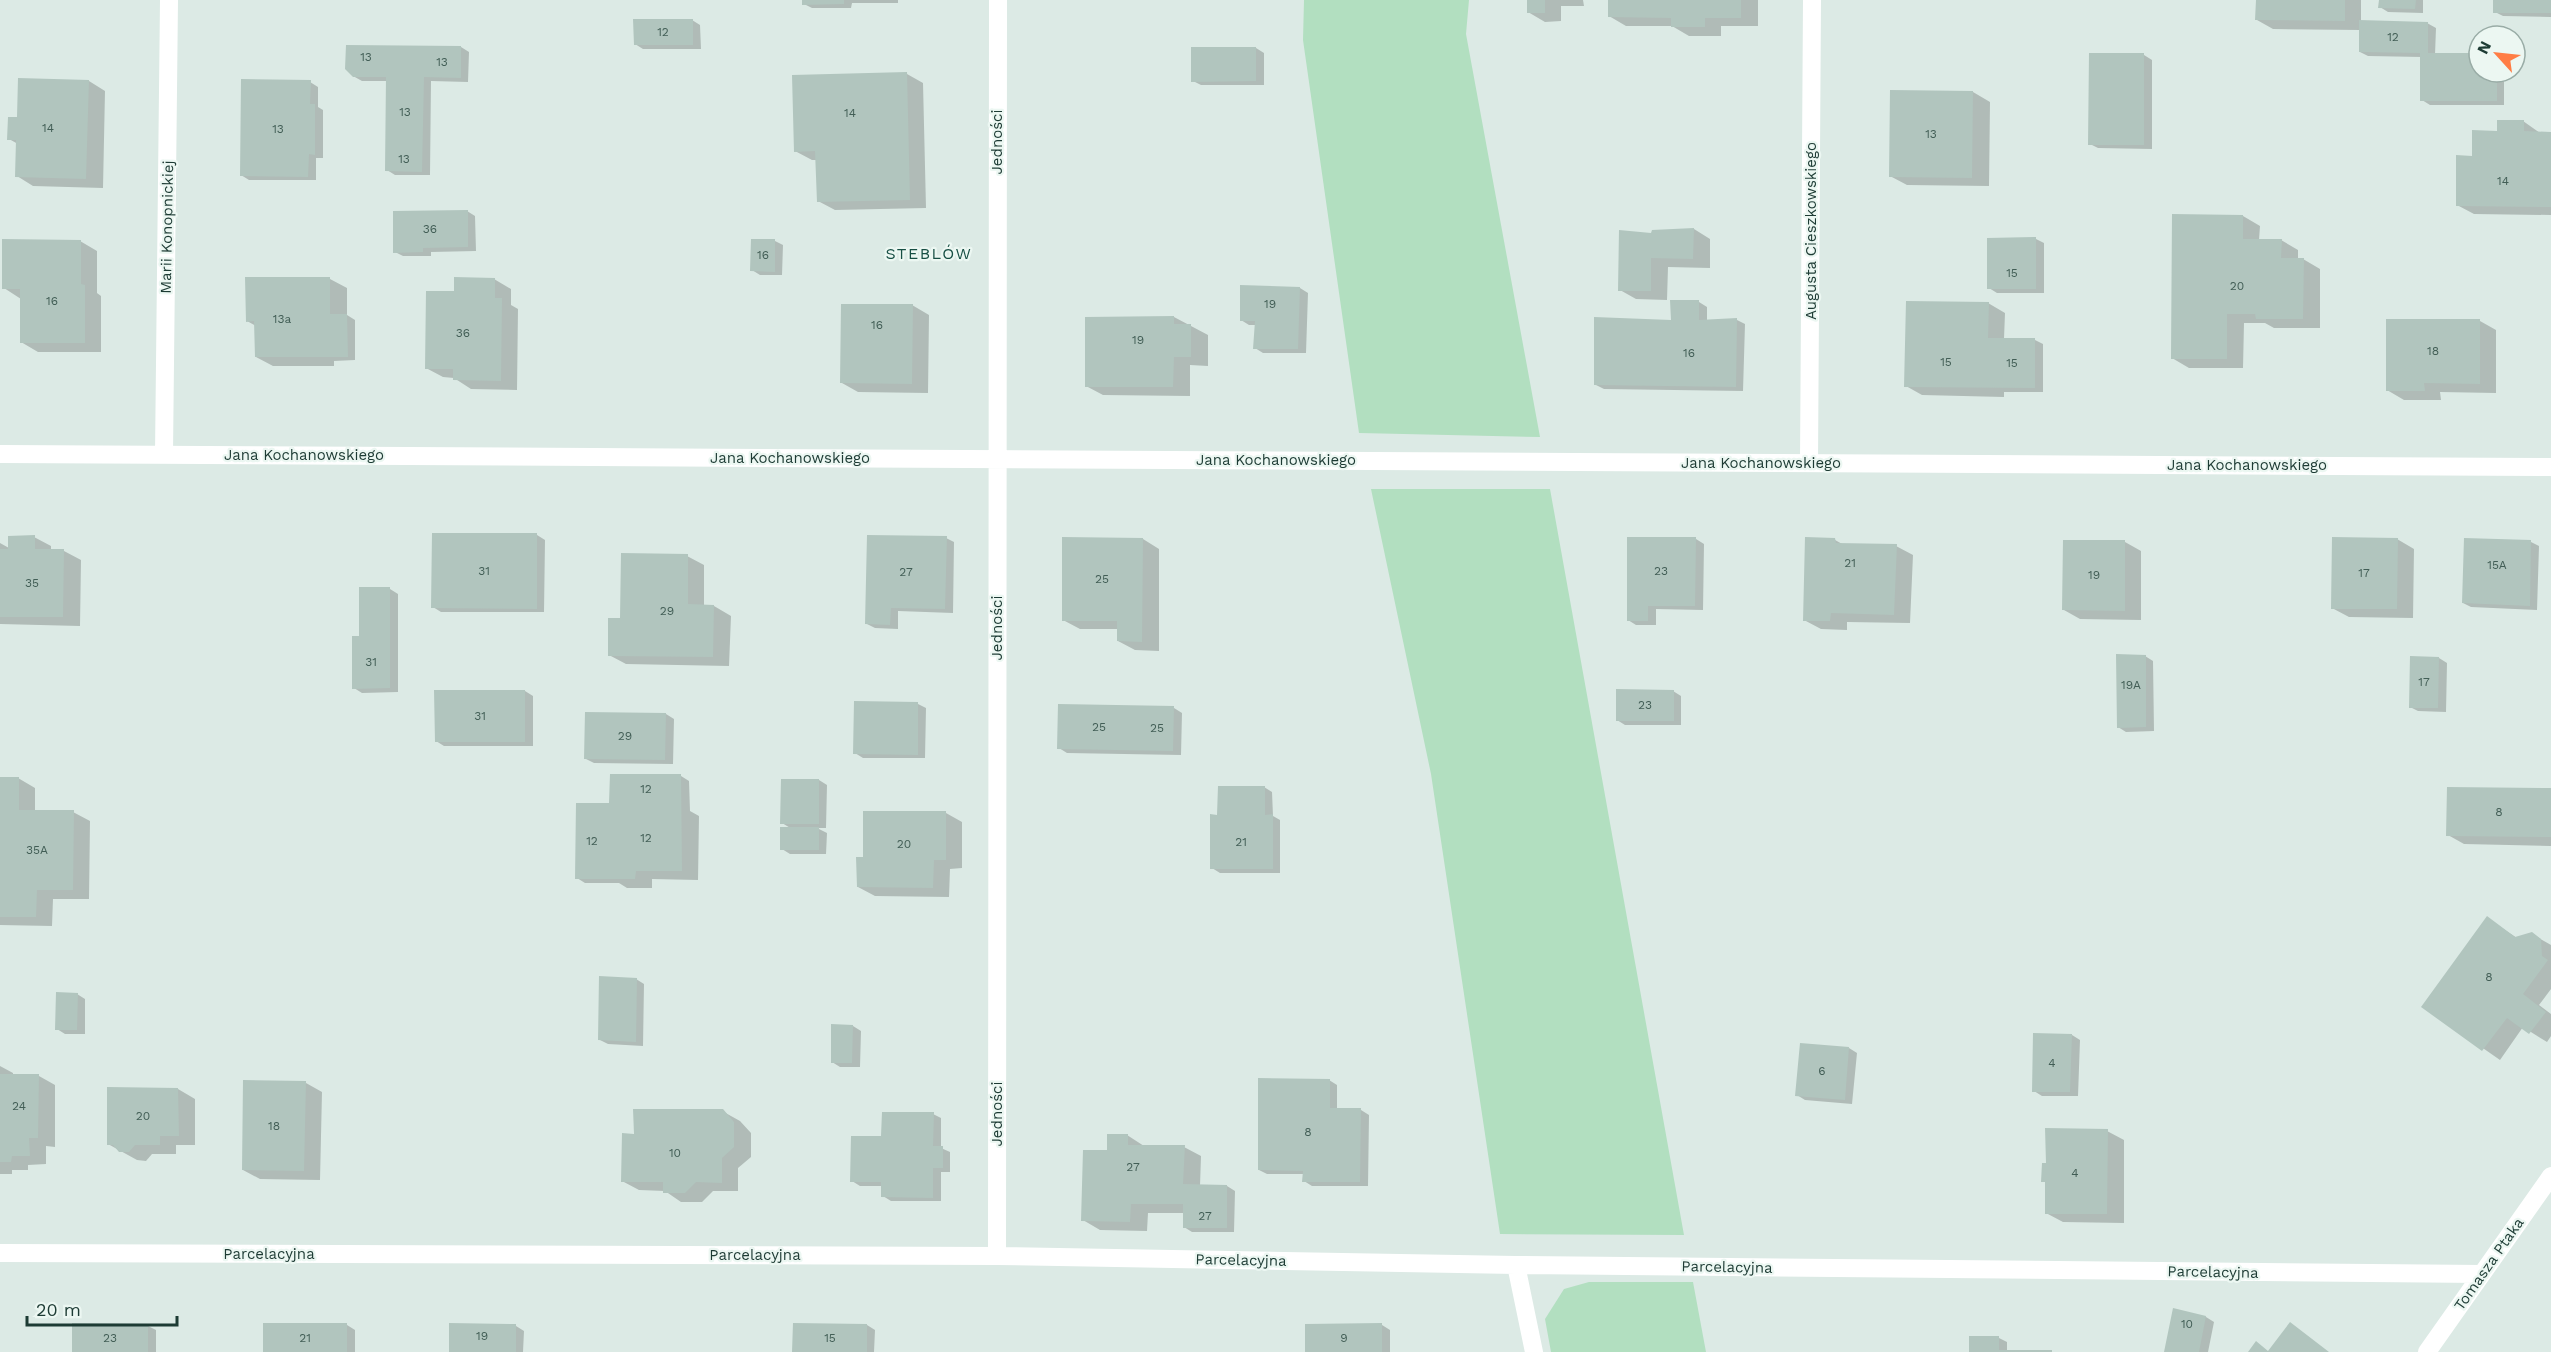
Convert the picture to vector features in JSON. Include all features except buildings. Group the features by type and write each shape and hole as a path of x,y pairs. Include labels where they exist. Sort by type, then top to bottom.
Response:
{"street":[{"name":"Marii Konopnickiej","path":"164,454 169,0"},
{"name":"Jedności","path":"997,1256 998,0"},
{"name":"Augusta Cieszkowskiego","path":"1809,463 1812,0"},
{"name":"Jana Kochanowskiego","path":"0,454 2551,467"},
{"name":"Tomasza Ptaka","path":"2427,1352 2551,1176"},
{"name":"Parcelacyjna","path":"0,1253 997,1256 1516,1265 2482,1274"},
{"path":"1516,1265 1534,1352"}],"green space":[{"path":"1304,0 1469,0 1466,34 1540,437 1359,433 1303,40"},
{"path":"1371,489 1550,489 1684,1235 1500,1234 1431,774"},
{"path":"1589,1282 1693,1282 1706,1352 1551,1352 1545,1319 1564,1289"}],"district":[{"name":"STEBLÓW","path":"929,253"}]}
